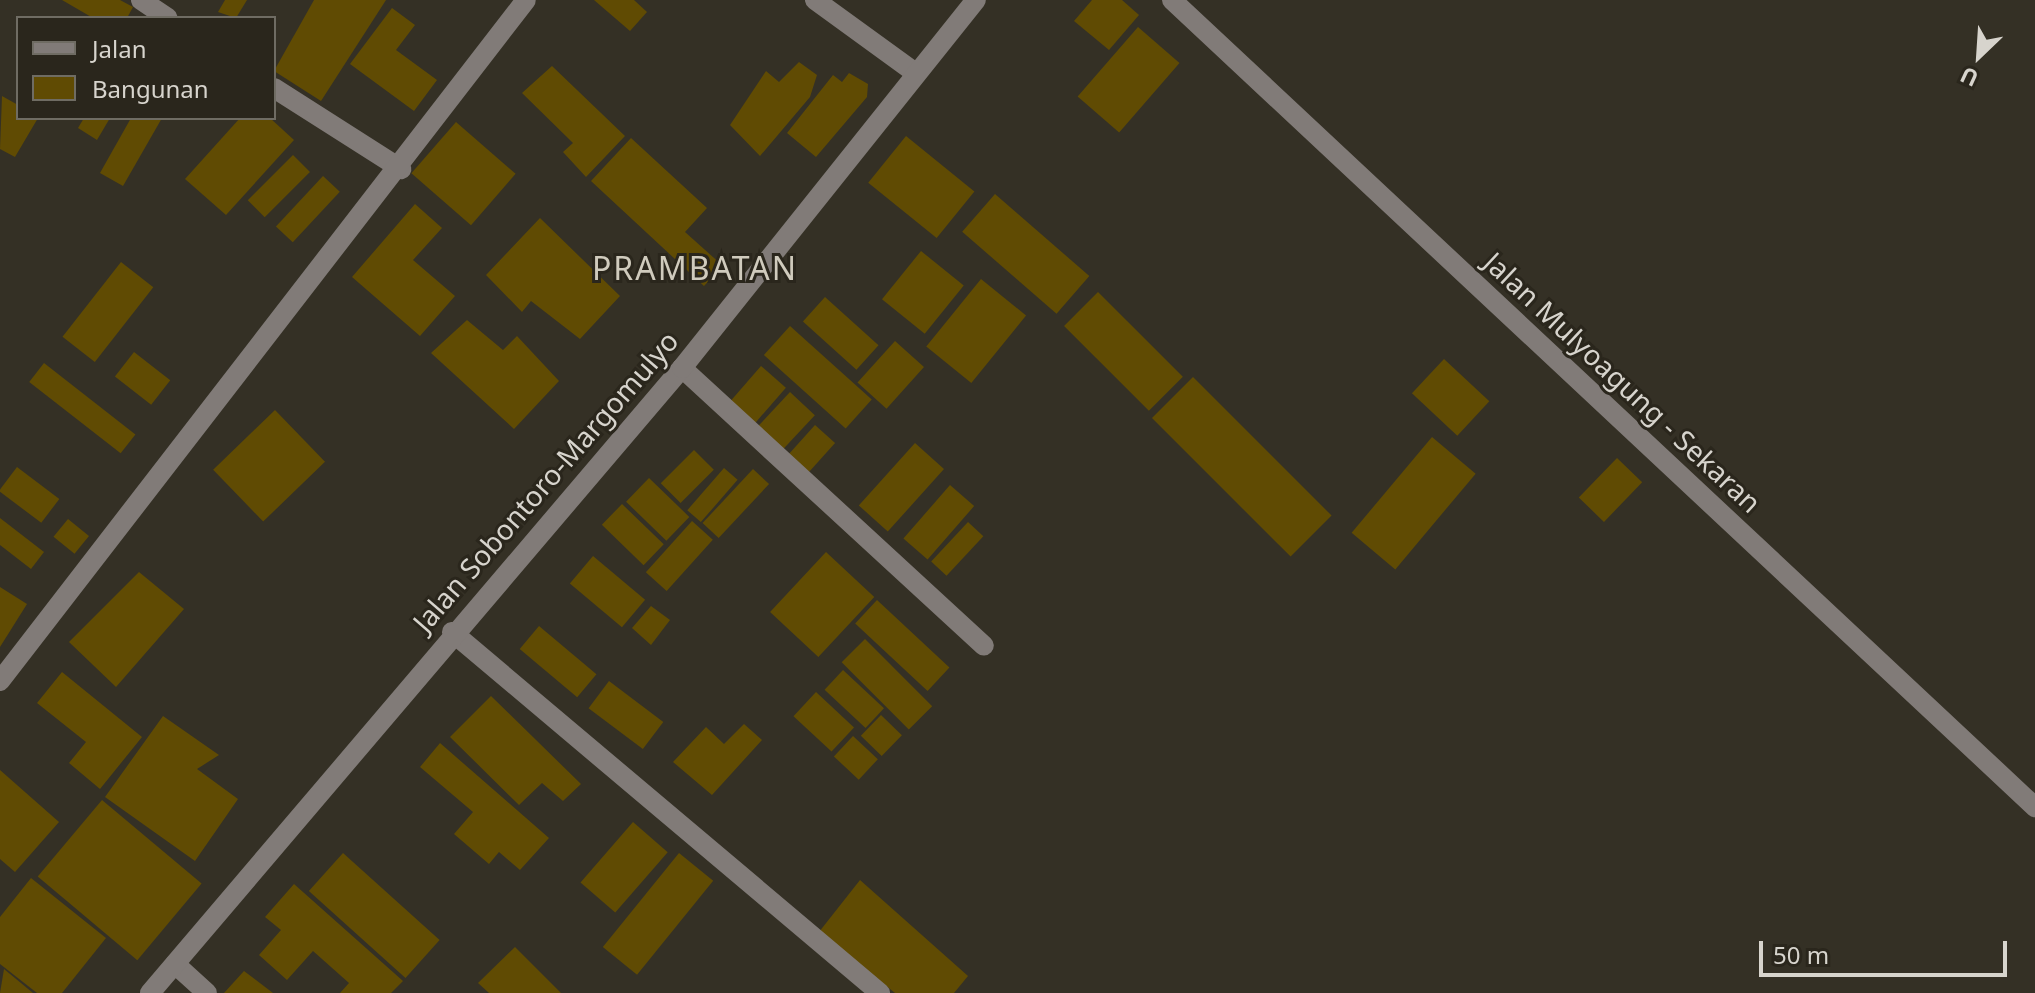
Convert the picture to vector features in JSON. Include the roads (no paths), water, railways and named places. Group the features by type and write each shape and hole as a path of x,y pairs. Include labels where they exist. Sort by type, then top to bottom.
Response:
{"street":[{"path":"141,0 165,16"},
{"path":"0,681 401,169 526,0"},
{"path":"815,0 914,72"},
{"name":"Jalan Sobontoro-Margomulyo","path":"150,993 452,632 682,368 914,72 976,0"},
{"name":"Jalan Mulyoagung - Sekaran","path":"1172,0 2035,807"},
{"path":"276,89 401,169"},
{"path":"682,368 984,646"},
{"path":"452,632 880,993"},
{"path":"175,964 207,993"}],"district":[{"name":"PRAMBATAN","path":"695,268"}]}
